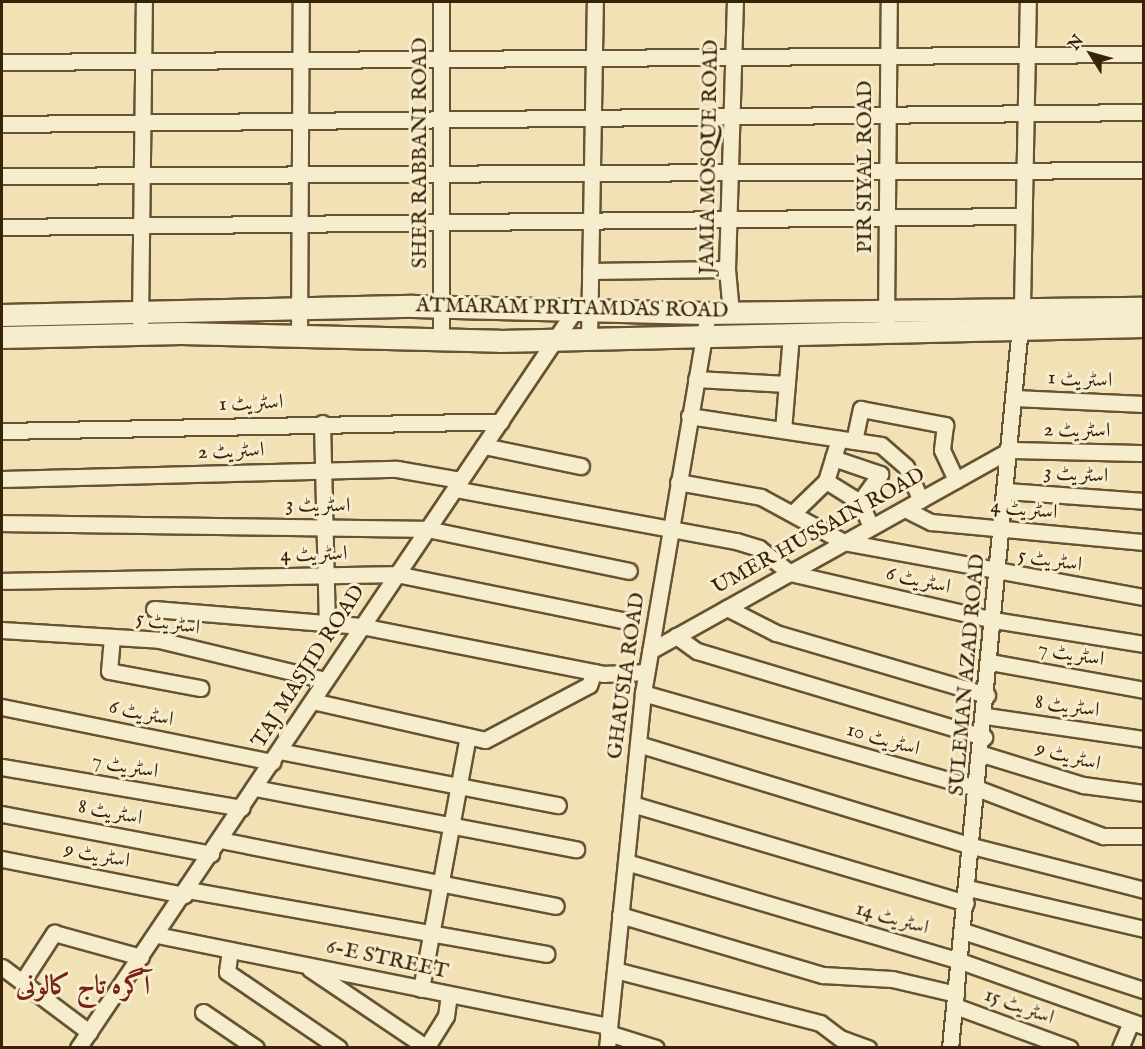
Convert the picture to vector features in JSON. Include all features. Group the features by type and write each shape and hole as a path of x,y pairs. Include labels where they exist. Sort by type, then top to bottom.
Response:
{"main road":[{"name":"ATMARAM PRITAMDAS ROAD","path":"2,315 140,309 442,307 708,312 1022,306 1143,308"},
{"name":"ATMARAM PRITAMDAS ROAD","path":"2,337 140,334 555,340 1143,326"}],"street":[{"path":"140,334 144,2"},
{"path":"299,336 301,2"},
{"name":"SHER RABBANI ROAD","path":"441,2 443,223 441,339"},
{"path":"589,339 583,309 591,271 594,2"},
{"name":"JAMIA MOSQUE ROAD","path":"731,312 727,269 735,2"},
{"name":"PIR SIYAL ROAD","path":"886,332 885,115 889,2"},
{"name":"SULEMAN AZAD ROAD","path":"950,1047 984,737 1022,306 1028,2"},
{"path":"2,62 1143,54"},
{"path":"2,124 1143,112"},
{"path":"2,176 729,174 1143,170"},
{"path":"2,227 1023,216"},
{"path":"591,271 727,269"},
{"name":"TAJ MASJID ROAD","path":"85,1042 396,574 555,340 583,309"},
{"name":"GHAUSIA ROAD","path":"608,1035 643,693 708,312"},
{"path":"783,430 791,334"},
{"path":"696,379 787,384"},
{"name":"اسٹریٹ 1","path":"1014,398 1143,404"},
{"path":"793,513 826,481 833,458 847,440 861,409 945,425 942,450 956,480"},
{"path":"689,416 891,449 921,500"},
{"name":"اسٹریٹ 1","path":"2,431 501,421"},
{"path":"322,423 327,623"},
{"path":"484,446 581,466"},
{"name":"اسٹریٹ 2","path":"1009,450 1143,453"},
{"name":"UMER HUSSAIN ROAD","path":"650,651 1009,450"},
{"path":"833,458 880,474 860,502"},
{"name":"اسٹریٹ 2","path":"2,479 397,469 458,485 759,548 790,573"},
{"path":"826,481 860,502 871,527"},
{"name":"اسٹریٹ 5","path":"678,482 761,497 844,542 998,574 1143,597"},
{"name":"اسٹریٹ 3","path":"1006,491 1143,501"},
{"name":"اسٹریٹ 4","path":"905,508 931,522 1143,542"},
{"name":"اسٹریٹ 3","path":"2,523 427,529 629,571"},
{"name":"اسٹریٹ 6","path":"790,573 994,620 1143,644"},
{"name":"اسٹریٹ 4","path":"2,581 396,574 622,620"},
{"path":"727,608 776,633 987,695"},
{"path":"154,609 361,626 594,672 646,672"},
{"name":"اسٹریٹ 5","path":"2,630 159,640 326,680"},
{"path":"676,636 697,651 984,737"},
{"path":"112,637 109,670 200,688"},
{"name":"اسٹریٹ 7","path":"990,662 1143,690"},
{"path":"312,701 485,740 589,685 594,672"},
{"name":"اسٹریٹ 10","path":"643,693 978,789 1103,836 1143,836"},
{"name":"اسٹریٹ 6","path":"2,707 275,757 459,786 558,805"},
{"name":"اسٹریٹ 8","path":"986,716 1143,739"},
{"path":"421,989 468,736"},
{"path":"638,744 972,846 1143,890"},
{"name":"اسٹریٹ 9","path":"982,754 1083,784 1143,793"},
{"name":"اسٹریٹ 7","path":"2,767 242,808"},
{"path":"255,788 451,828 576,849"},
{"path":"632,804 966,903"},
{"name":"اسٹریٹ 8","path":"2,814 211,854"},
{"path":"220,840 556,906"},
{"name":"اسٹریٹ 9","path":"2,859 186,893 546,954"},
{"name":"اسٹریٹ 14","path":"626,862 960,961 1137,1024"},
{"path":"968,888 1143,929"},
{"name":"اسٹریٹ 15","path":"620,915 823,975 892,979 955,1000 1070,1047"},
{"path":"963,931 1143,990"},
{"path":"22,982 54,933 141,957"},
{"name":"6-E STREET","path":"157,935 449,995 656,1047"},
{"path":"230,950 227,972 339,1047"},
{"path":"302,964 427,1047 446,1016 449,995"},
{"path":"2,966 85,1042"},
{"path":"615,970 820,1023 840,1038 868,1047"},
{"path":"203,1012 256,1047"},
{"path":"1120,1047 1137,1024"}],"district":[{"name":"آگرہ تاج کالونی","path":"83,988"}]}
